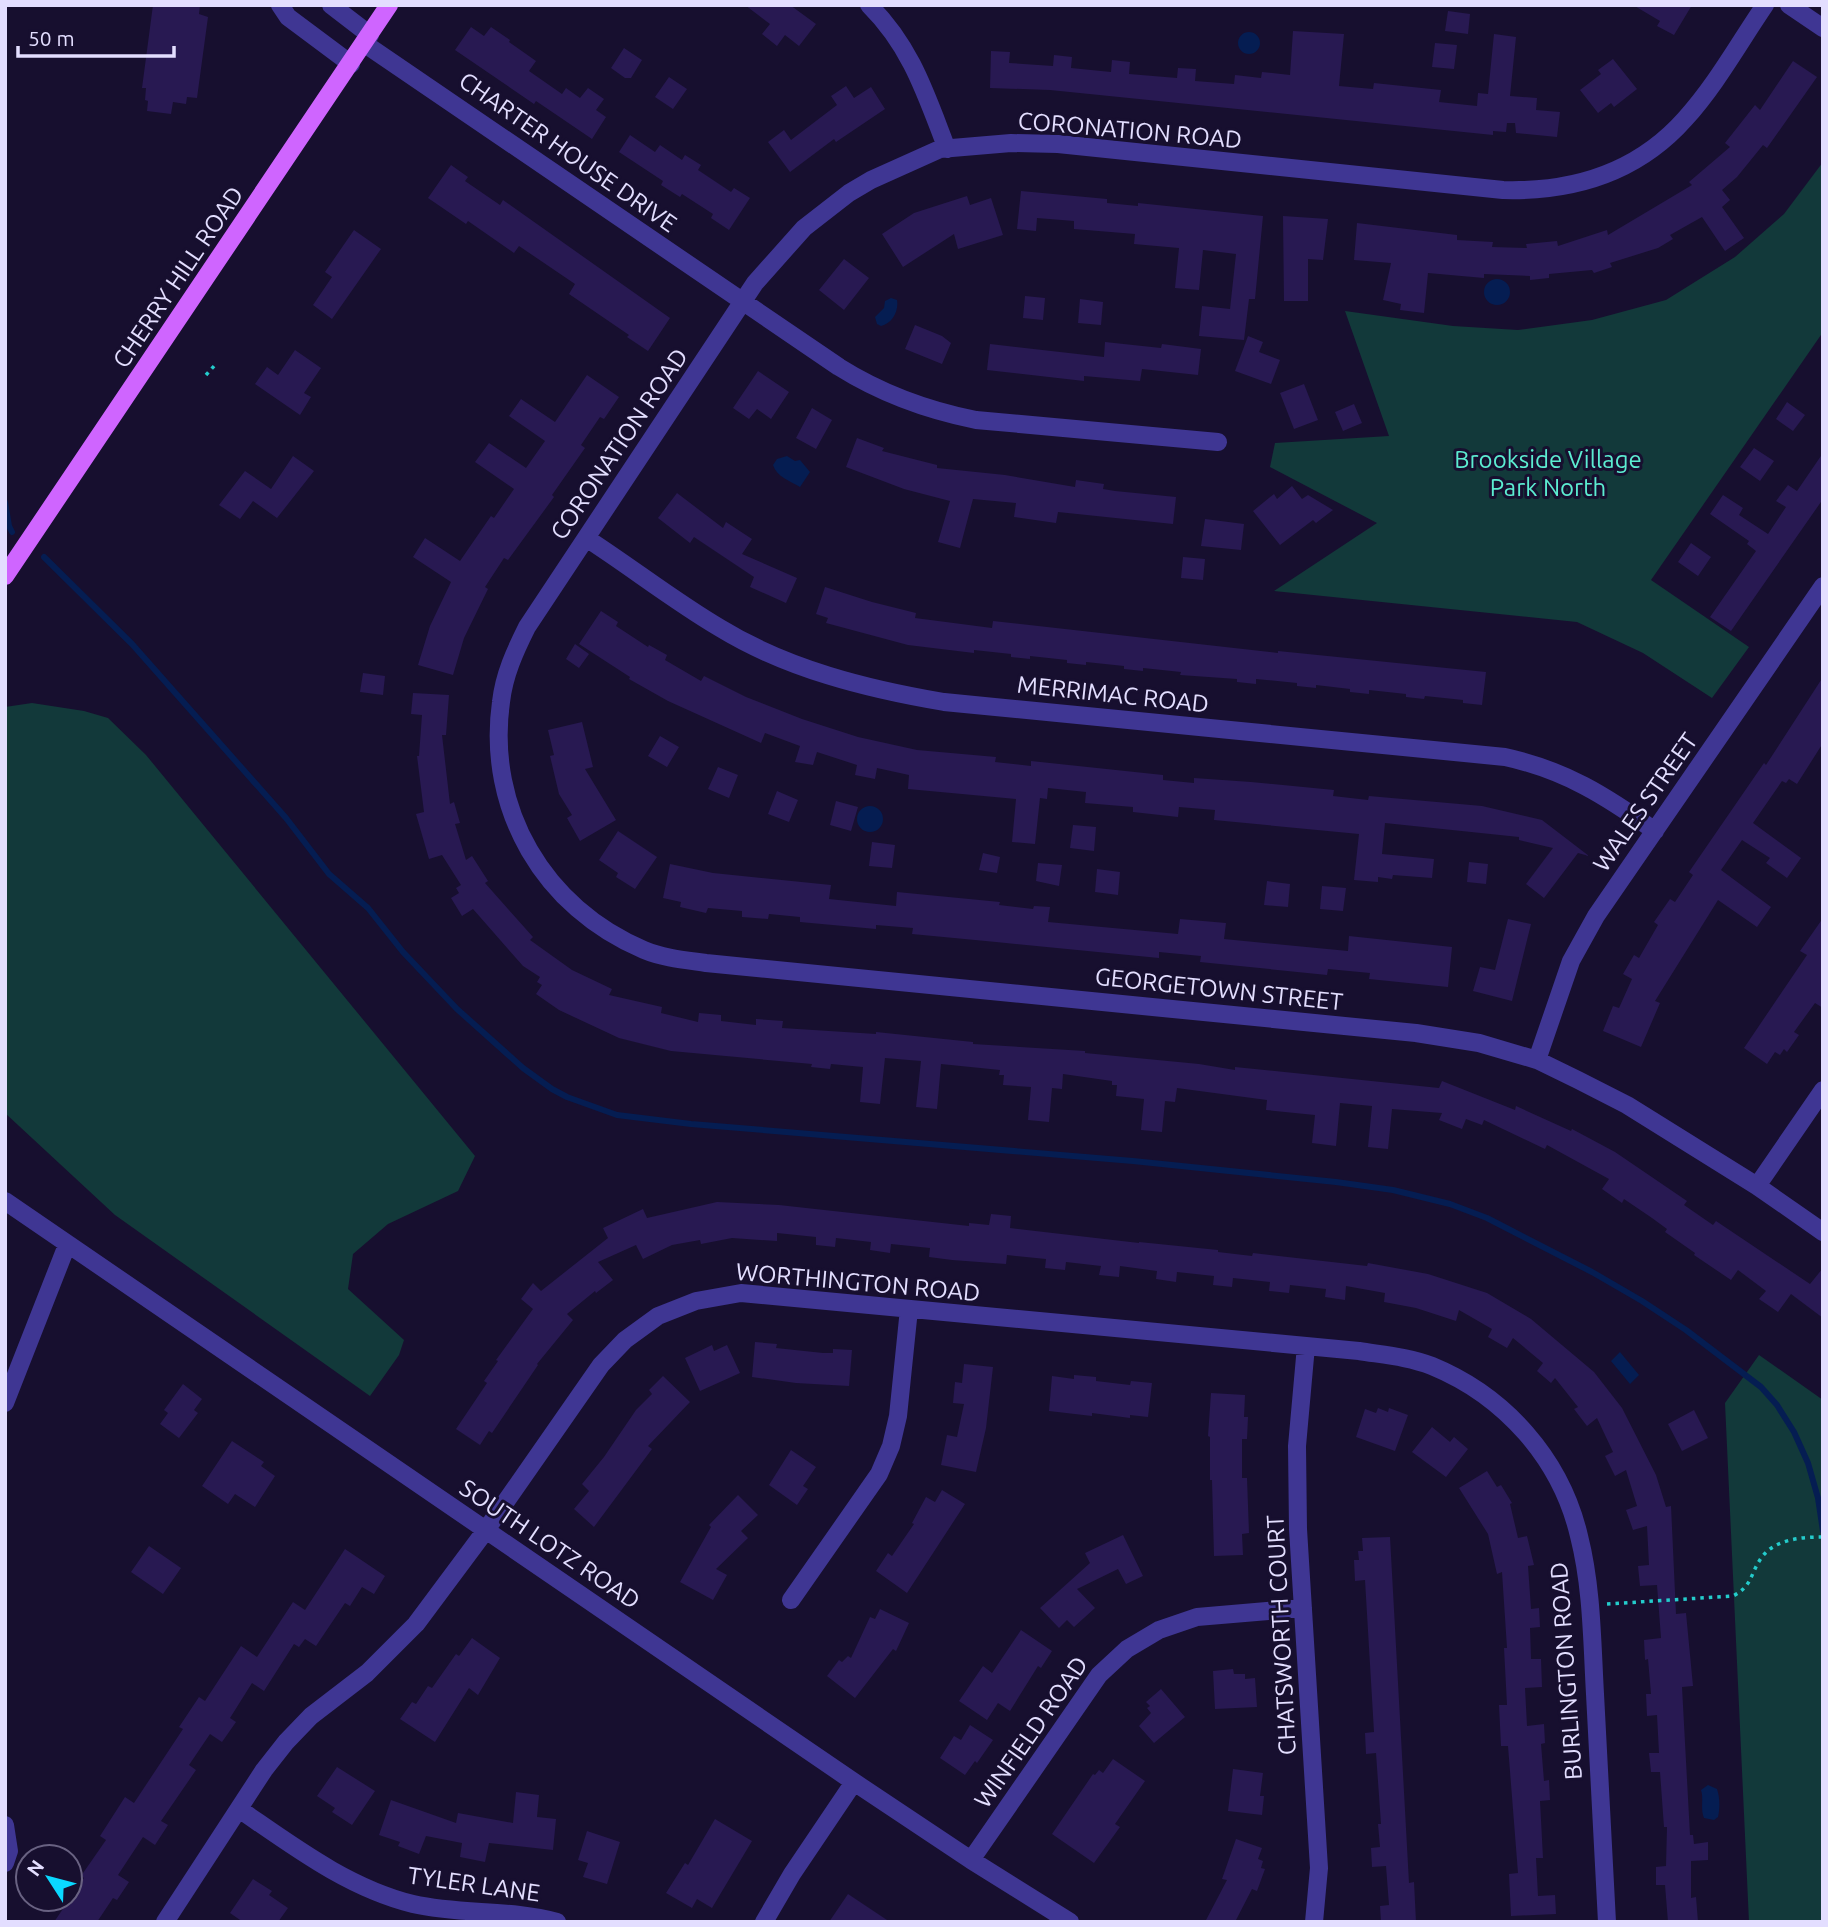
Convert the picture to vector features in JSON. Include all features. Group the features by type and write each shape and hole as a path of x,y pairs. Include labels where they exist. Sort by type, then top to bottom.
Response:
{"main road":[{"name":"CHERRY HILL ROAD","path":"5,576 389,5"}],"street":[{"path":"280,5 288,17 351,64"},
{"name":"CHARTER HOUSE DRIVE","path":"331,5 367,39 421,80 742,302 862,381 888,395 948,415 976,420 1219,442"},
{"path":"869,5 899,40 915,66 947,149"},
{"name":"CORONATION ROAD","path":"574,906 529,852 516,824 500,768 498,735 501,701 514,654 527,627 755,283 804,228 828,207 871,180 923,156 947,149 1011,143 1058,144 1503,190 1562,188 1590,181 1622,168 1647,153 1670,134 1699,102 1765,5"},
{"path":"1789,5 1823,28"},
{"name":"MERRIMAC ROAD","path":"586,538 720,628 783,659 841,680 900,695 944,702 1505,757 1546,767 1585,784 1655,831"},
{"name":"WALES STREET","path":"1537,1060 1578,946 1823,586"},
{"name":"GEORGETOWN STREET","path":"574,906 606,930 647,951 706,963 1416,1033 1479,1044 1537,1060 1627,1105 1757,1186 1823,1232"},
{"path":"1757,1186 1823,1090"},
{"name":"SOUTH LOTZ ROAD","path":"5,1201 854,1782 1070,1922"},
{"path":"5,1403 67,1245"},
{"name":"WORTHINGTON ROAD","path":"165,1922 286,1742 312,1716 366,1673 402,1639 486,1530 601,1365 625,1340 658,1316 696,1301 741,1293 768,1294 1404,1357 1430,1366 1481,1392 1525,1431"},
{"path":"791,1600 879,1474 891,1446 898,1416 909,1309"},
{"name":"CHATSWORTH COURT","path":"1306,1346 1297,1447 1298,1530 1319,1868 1314,1922"},
{"name":"BURLINGTON ROAD","path":"1525,1431 1553,1470 1573,1514 1579,1536 1590,1605 1607,1922"},
{"name":"WINFIELD ROAD","path":"971,1860 1099,1675 1127,1649 1159,1630 1197,1617 1303,1608"},
{"path":"764,1922 792,1874 854,1782"},
{"name":"TYLER LANE","path":"239,1809 326,1867 378,1893 413,1904 447,1910 521,1915 557,1922"},
{"path":"5,1825 9,1851 5,1863"}],"path":[{"path":"206,375 215,365"},
{"path":"1590,1605 1733,1596 1744,1591 1762,1557 1775,1546 1789,1540 1823,1536"}],"green space":[{"name":"Brookside Village Park North","path":"1823,162 1823,332 1651,580 1749,647 1712,698 1643,653 1577,622 1274,591 1377,523 1270,467 1275,443 1389,436 1345,311 1453,326 1518,330 1592,320 1666,300 1735,257 1784,214"},
{"path":"32,703 84,711 108,718 146,755 475,1156 458,1191 388,1224 353,1254 348,1289 404,1340 399,1355 370,1396 115,1215 5,1113 5,707"},
{"path":"1759,1355 1823,1400 1823,1922 1749,1922 1725,1403"}],"water":[{"path":"1245,32 1253,32 1260,39 1260,47 1253,54 1245,54 1238,47 1238,39"},
{"path":"1497,279 1506,283 1510,292 1506,301 1497,305 1488,301 1484,292 1488,283"},
{"path":"891,298 897,300 896,313 888,323 881,326 877,324 875,317 884,308 885,301"},
{"path":"787,456 795,461 800,460 810,472 800,487 781,476 773,465 777,459"},
{"path":"870,806 879,810 883,819 879,828 870,832 861,828 857,819 861,810"},
{"path":"1620,1352 1639,1375 1630,1384 1611,1361"},
{"path":"1708,1785 1717,1789 1719,1796 1718,1817 1714,1820 1704,1818 1703,1814 1701,1790"}],"building":[{"path":"153,5 200,5 199,14 208,17 197,98 187,97 186,104 173,102 171,114 147,111 146,88 142,88"},
{"path":"745,5 790,5 816,24 799,46 785,35 777,46 762,34 770,24"},
{"path":"1633,5 1692,5 1674,35 1657,26 1660,21"},
{"path":"1448,11 1470,14 1468,34 1445,31"},
{"path":"471,27 484,36 491,27 510,40 509,42 536,61 529,71 562,94 566,88 580,98 588,88 604,99 596,110 606,117 592,139 536,101 534,104 455,50"},
{"path":"1293,31 1344,34 1339,86 1373,89 1374,83 1441,90 1439,102 1477,106 1478,93 1488,94 1494,34 1516,37 1510,96 1537,98 1536,110 1560,112 1557,137 1516,133 1515,123 1507,123 1506,132 1493,131 1493,135 1050,90 990,88 991,51 1010,52 1009,63 1053,66 1054,55 1072,57 1071,68 1111,72 1112,60 1130,62 1129,74 1177,78 1178,68 1196,69 1195,81 1234,84 1235,75 1261,78 1262,72 1290,75"},
{"path":"1435,43 1457,45 1454,69 1432,67"},
{"path":"624,48 642,60 631,78 625,78 611,68"},
{"path":"1613,59 1637,89 1614,107 1611,103 1598,113 1580,90 1601,74 1598,70"},
{"path":"1793,61 1817,77 1767,148 1763,145 1737,177 1722,190 1730,200 1722,207 1744,238 1725,251 1702,217 1670,235 1673,239 1658,248 1610,263 1612,267 1594,273 1592,270 1549,274 1549,278 1530,280 1530,276 1484,274 1484,278 1428,273 1424,313 1400,310 1401,304 1383,300 1391,263 1354,260 1357,223 1457,235 1457,240 1493,242 1492,247 1527,248 1526,244 1557,241 1558,246 1607,230 1608,235 1692,185 1689,182 1730,147 1725,143 1755,105 1760,110"},
{"path":"669,77 687,89 673,109 655,97"},
{"path":"846,86 854,98 871,87 885,109 836,142 834,139 790,172 768,142 784,130 791,140 837,105 831,96"},
{"path":"630,135 655,152 660,145 682,160 685,155 701,165 698,170 731,192 734,188 750,198 729,230 711,218 713,214 682,194 680,197 661,185 663,181 619,152"},
{"path":"451,165 468,177 465,181 500,205 503,200 670,318 648,351 569,294 575,284 519,246 514,253 468,221 466,224 428,198"},
{"path":"1021,191 1107,199 1107,203 1138,206 1138,203 1263,216 1255,299 1249,299 1244,340 1199,336 1202,306 1230,309 1236,254 1203,250 1199,290 1175,288 1179,248 1134,244 1135,234 1074,229 1074,221 1037,218 1036,231 1017,229"},
{"path":"967,196 970,205 991,198 1003,235 958,249 954,234 903,267 882,234 914,213"},
{"path":"1283,216 1328,219 1323,260 1308,259 1308,301 1284,301"},
{"path":"354,230 381,249 332,319 313,305 332,277 325,272"},
{"path":"844,259 869,278 844,310 819,290"},
{"path":"1025,296 1045,298 1043,320 1023,318"},
{"path":"1080,299 1103,302 1101,325 1078,323"},
{"path":"915,325 942,336 951,343 942,364 905,349"},
{"path":"1248,336 1263,342 1259,352 1280,360 1271,384 1235,371"},
{"path":"1105,342 1161,348 1162,344 1201,349 1198,375 1142,369 1140,381 1084,376 1084,381 987,370 990,344 1104,357"},
{"path":"295,350 321,368 304,393 311,397 300,415 255,384 267,367 278,375"},
{"path":"758,371 789,392 771,419 757,409 749,419 733,408"},
{"path":"587,375 619,397 604,419 600,417 581,445 585,448 552,495 554,497 508,560 504,558 485,587 488,589 464,638 453,675 418,665 430,626 451,582 413,557 425,538 460,561 491,516 494,518 514,489 475,462 489,443 526,468 545,441 509,416 521,399 555,422"},
{"path":"1304,384 1318,420 1294,429 1280,393"},
{"path":"1787,402 1805,415 1793,431 1776,419"},
{"path":"1354,404 1362,423 1343,431 1335,412"},
{"path":"812,408 832,420 816,449 796,438"},
{"path":"857,438 884,448 882,451 937,465 937,468 1005,475 1075,487 1076,480 1104,484 1103,489 1176,497 1173,524 1058,512 1056,523 1014,517 1016,503 973,499 960,548 938,542 950,501 904,489 846,467"},
{"path":"1754,448 1774,461 1760,481 1740,467"},
{"path":"1823,453 1823,499 1731,631 1710,617 1756,551 1747,544 1749,541 1710,514 1723,495 1743,508 1739,515 1768,534 1786,507 1776,501 1788,485 1797,491"},
{"path":"293,456 314,471 277,518 253,501 240,519 219,505 245,471 271,489"},
{"path":"1292,486 1302,499 1308,495 1333,510 1316,523 1313,520 1280,545 1253,511 1274,494 1277,499"},
{"path":"677,493 723,528 726,522 752,539 742,554 797,578 786,603 750,587 754,577 694,537 690,543 658,518"},
{"path":"1205,519 1244,524 1241,550 1201,546"},
{"path":"1691,543 1711,557 1698,576 1678,562"},
{"path":"1183,557 1205,559 1203,580 1181,578"},
{"path":"825,587 916,613 915,618 992,628 993,621 1278,653 1486,672 1482,705 1463,703 1463,700 1425,696 1424,699 1369,690 1369,694 1350,692 1350,689 1297,686 1297,683 1256,679 1256,684 1237,682 1237,679 1180,675 1181,672 1143,668 1143,671 1124,669 1124,666 1086,662 1086,665 1067,663 1067,660 1030,656 1030,659 1011,657 1011,654 974,650 974,653 908,645 826,623 828,618 816,614"},
{"path":"601,611 618,622 616,626 648,647 649,645 667,655 665,660 701,681 704,676 746,697 858,737 917,750 996,757 995,762 1031,766 1031,761 1163,775 1163,780 1194,783 1194,778 1251,782 1334,790 1333,796 1368,800 1369,796 1482,806 1542,820 1589,856 1578,853 1544,898 1526,884 1553,848 1519,840 1519,837 1385,823 1382,854 1434,859 1432,878 1393,875 1392,879 1378,877 1378,882 1354,880 1359,834 1214,820 1215,810 1179,807 1178,817 1133,812 1133,807 1085,803 1086,792 1048,788 1047,799 1040,798 1035,844 1012,842 1016,799 908,789 909,775 877,768 875,779 855,775 857,765 817,752 813,765 795,762 800,746 765,733 761,743 668,701 629,679 630,677 579,644"},
{"path":"575,644 589,654 579,668 566,659"},
{"path":"363,673 385,676 383,695 360,692"},
{"path":"1823,677 1823,743 1797,784 1789,779 1786,783 1782,781 1753,823 1801,858 1787,878 1766,863 1770,858 1742,840 1721,870 1771,907 1757,927 1718,900 1655,1001 1660,1003 1641,1047 1603,1031 1613,1006 1619,1008 1632,979 1623,974 1634,955 1639,958 1658,925 1654,922 1670,899 1675,902 1693,875 1689,872 1764,763 1766,765"},
{"path":"413,693 449,695 446,735 442,735 450,804 454,802 460,823 455,824 466,860 472,856 488,881 485,883 533,937 530,940 572,970 612,989 609,995 662,1007 661,1013 698,1022 699,1013 721,1015 721,1021 756,1025 756,1019 783,1021 782,1028 876,1032 973,1044 1085,1051 1235,1070 1235,1067 1439,1088 1442,1081 1515,1110 1516,1106 1571,1131 1572,1129 1615,1152 1687,1201 1684,1205 1713,1225 1716,1221 1810,1284 1823,1268 1823,1318 1791,1294 1778,1312 1759,1299 1766,1291 1738,1270 1731,1280 1694,1255 1695,1253 1665,1232 1667,1229 1652,1218 1624,1199 1622,1203 1602,1189 1609,1179 1547,1145 1545,1149 1484,1120 1482,1125 1466,1119 1462,1129 1439,1120 1442,1113 1392,1109 1388,1149 1368,1147 1372,1106 1340,1103 1336,1146 1312,1143 1315,1115 1266,1110 1267,1100 1177,1088 1175,1102 1165,1101 1162,1132 1141,1130 1144,1099 1116,1096 1117,1085 1112,1085 1112,1081 1063,1074 1062,1089 1052,1088 1049,1122 1028,1120 1031,1087 1003,1085 1004,1075 999,1075 1000,1070 941,1064 937,1109 916,1107 921,1061 885,1058 880,1104 860,1102 863,1067 831,1064 830,1069 811,1067 812,1064 671,1051 619,1038 559,1010 536,994 542,985 537,982 540,977 523,966 473,909 462,916 451,898 459,893 456,888 461,885 442,855 429,859 416,814 424,812 417,756 422,715 411,714"},
{"path":"582,722 593,767 585,769 616,820 580,841 567,818 572,815 559,794 550,756 554,755 548,730"},
{"path":"660,736 679,747 667,767 648,756"},
{"path":"718,767 738,775 729,798 708,789"},
{"path":"777,791 798,800 789,822 768,814"},
{"path":"836,801 858,807 851,831 830,825"},
{"path":"1073,825 1096,827 1094,851 1070,848"},
{"path":"618,831 657,857 635,889 616,877 618,873 599,860"},
{"path":"872,842 895,845 892,868 869,866"},
{"path":"983,853 1000,857 997,873 979,870"},
{"path":"1469,862 1488,864 1486,884 1467,882"},
{"path":"1038,863 1062,865 1059,886 1036,881"},
{"path":"670,864 713,873 831,885 829,899 896,906 897,892 1000,902 999,905 1033,909 1034,906 1050,907 1048,922 1178,934 1180,919 1226,923 1224,939 1348,951 1349,936 1452,947 1448,987 1369,979 1370,973 1328,969 1327,975 1200,962 1201,956 1159,952 1159,958 912,934 913,928 876,925 876,929 800,922 800,917 769,914 768,919 742,917 742,911 708,908 706,913 680,907 681,902 663,898"},
{"path":"1097,869 1120,872 1118,895 1095,892"},
{"path":"1267,881 1290,884 1288,907 1264,905"},
{"path":"1322,886 1346,888 1343,911 1320,909"},
{"path":"1823,918 1823,1008 1815,1003 1794,1032 1799,1035 1787,1052 1784,1049 1780,1055 1775,1052 1767,1064 1744,1048 1807,955 1800,951"},
{"path":"1508,919 1531,924 1512,1001 1473,991 1480,967 1495,970"},
{"path":"717,1202 779,1205 969,1226 969,1223 989,1225 991,1214 1011,1216 1010,1228 1252,1256 1253,1253 1367,1266 1368,1263 1428,1274 1487,1293 1531,1319 1594,1372 1622,1408 1656,1475 1666,1507 1671,1506 1676,1614 1686,1613 1693,1686 1682,1687 1690,1835 1693,1835 1694,1844 1708,1842 1708,1860 1691,1861 1691,1898 1696,1897 1698,1922 1668,1922 1665,1885 1656,1885 1656,1867 1666,1866 1667,1827 1664,1827 1660,1772 1651,1772 1649,1753 1659,1753 1657,1715 1647,1716 1646,1694 1651,1694 1644,1640 1661,1638 1657,1585 1640,1586 1638,1566 1649,1565 1647,1526 1633,1530 1626,1510 1637,1506 1626,1470 1615,1476 1605,1456 1613,1452 1597,1418 1587,1426 1574,1409 1578,1407 1555,1378 1551,1383 1537,1371 1543,1363 1513,1338 1507,1348 1488,1337 1492,1329 1459,1310 1456,1321 1416,1308 1384,1302 1385,1293 1346,1286 1345,1300 1325,1297 1326,1289 1290,1285 1289,1293 1269,1291 1270,1282 1233,1278 1232,1287 1213,1285 1214,1276 1177,1272 1176,1282 1156,1279 1157,1271 1120,1266 1119,1277 1099,1275 1101,1266 1066,1262 1065,1270 1045,1268 1046,1259 1007,1255 1006,1264 952,1260 929,1257 930,1248 891,1244 890,1253 870,1250 871,1242 836,1238 835,1247 816,1245 816,1237 777,1233 777,1241 732,1238 701,1244 700,1240 672,1245 643,1259 636,1245 598,1262 613,1280 567,1314 573,1320 537,1364 492,1433 489,1431 480,1445 456,1429 487,1383 484,1381 498,1361 496,1360 533,1309 521,1299 533,1283 541,1291 608,1238 603,1228 643,1209 647,1218"},
{"path":"755,1342 777,1344 776,1348 823,1353 833,1353 833,1349 852,1350 849,1386 752,1377"},
{"path":"712,1345 714,1351 727,1345 740,1373 700,1391 685,1358"},
{"path":"964,1364 993,1367 986,1428 976,1472 941,1465 947,1435 957,1437 964,1404 953,1403 955,1382 962,1383"},
{"path":"1074,1375 1130,1385 1131,1381 1152,1383 1148,1417 1130,1415 1130,1418 1092,1413 1092,1416 1049,1411 1052,1376 1074,1379"},
{"path":"663,1376 690,1402 648,1446 652,1449 594,1527 574,1509 589,1491 582,1484 636,1410 652,1394 649,1390"},
{"path":"183,1384 202,1399 194,1410 198,1413 179,1438 160,1424 168,1413 164,1410"},
{"path":"1211,1393 1245,1395 1244,1417 1248,1417 1247,1439 1242,1439 1242,1478 1247,1478 1249,1533 1242,1534 1243,1555 1214,1556 1208,1436"},
{"path":"1378,1408 1388,1412 1389,1408 1408,1415 1395,1451 1356,1437 1365,1409 1376,1413"},
{"path":"1694,1410 1708,1438 1682,1451 1668,1424"},
{"path":"1432,1427 1450,1442 1454,1437 1468,1449 1446,1477 1412,1452"},
{"path":"232,1441 264,1462 261,1466 275,1476 255,1507 235,1494 228,1504 202,1486"},
{"path":"791,1450 816,1467 803,1486 808,1489 797,1505 769,1485"},
{"path":"1487,1471 1497,1487 1501,1485 1512,1503 1510,1504 1518,1538 1527,1536 1534,1565 1528,1566 1531,1609 1539,1608 1540,1627 1530,1628 1531,1659 1541,1659 1542,1687 1525,1688 1527,1726 1544,1724 1545,1743 1541,1744 1544,1781 1549,1780 1550,1800 1540,1801 1543,1858 1536,1858 1538,1896 1555,1895 1556,1914 1511,1916 1509,1874 1518,1873 1508,1746 1501,1746 1499,1705 1507,1705 1504,1648 1507,1648 1502,1572 1497,1574 1488,1534 1459,1488"},
{"path":"942,1490 965,1504 907,1593 876,1571 888,1553 892,1556 914,1524 912,1523 926,1497 935,1502"},
{"path":"738,1495 758,1515 741,1531 748,1538 716,1569 727,1575 713,1600 680,1582 711,1527 709,1525"},
{"path":"1123,1535 1143,1576 1126,1584 1118,1569 1077,1589 1095,1608 1074,1627 1067,1620 1059,1628 1040,1608 1090,1563 1085,1553"},
{"path":"1390,1537 1409,1883 1414,1882 1416,1922 1381,1922 1380,1906 1389,1905 1386,1866 1372,1867 1371,1848 1380,1847 1378,1824 1381,1824 1376,1753 1366,1754 1365,1733 1374,1732 1365,1580 1355,1581 1354,1560 1359,1560 1358,1551 1363,1551 1362,1538"},
{"path":"149,1546 181,1568 163,1594 131,1572"},
{"path":"345,1549 385,1576 374,1594 362,1587 350,1606 345,1603 316,1646 305,1639 299,1647 294,1644 264,1691 252,1683 230,1718 236,1722 222,1742 210,1734 189,1765 196,1770 161,1821 168,1825 155,1845 143,1837 118,1875 129,1882 117,1900 113,1898 97,1922 54,1922 60,1913 84,1913 84,1872 106,1840 100,1836 125,1797 134,1803 183,1729 179,1727 199,1697 205,1701 241,1646 257,1657 293,1602 305,1610"},
{"path":"880,1609 909,1623 896,1651 893,1649 855,1698 827,1676 839,1660 842,1662 848,1656 851,1658 870,1617 875,1619"},
{"path":"1021,1630 1052,1651 1041,1668 1038,1666 1010,1711 998,1703 987,1720 959,1701 983,1666 992,1673"},
{"path":"472,1638 500,1658 478,1695 469,1688 435,1742 400,1719 412,1702 416,1704 428,1686 432,1688 456,1654 459,1656"},
{"path":"1233,1669 1234,1674 1245,1674 1245,1679 1255,1678 1257,1707 1215,1709 1213,1671"},
{"path":"1161,1689 1185,1717 1154,1743 1139,1726 1151,1713 1146,1702"},
{"path":"970,1725 993,1740 965,1775 940,1758 954,1736 961,1740"},
{"path":"1113,1759 1145,1781 1115,1824 1120,1827 1094,1863 1052,1834 1093,1774 1099,1770 1103,1773"},
{"path":"337,1767 375,1791 352,1825 332,1812 335,1808 317,1796"},
{"path":"1233,1769 1263,1773 1260,1796 1264,1796 1262,1815 1228,1811"},
{"path":"516,1792 539,1795 537,1817 556,1819 553,1850 489,1843 485,1862 460,1857 462,1843 426,1836 419,1854 398,1846 400,1842 379,1835 391,1800 456,1823 458,1813 513,1823"},
{"path":"715,1819 752,1841 712,1908 697,1899 692,1908 666,1893 685,1863 688,1865"},
{"path":"587,1831 620,1842 607,1884 583,1877 588,1863 578,1860"},
{"path":"1236,1839 1262,1848 1258,1859 1263,1861 1261,1868 1265,1869 1257,1891 1252,1889 1235,1922 1205,1922 1227,1880 1222,1879"},
{"path":"253,1879 272,1891 269,1895 288,1908 278,1922 243,1922 230,1913"},
{"path":"848,1894 890,1922 829,1922"}],"waterway":[{"path":"5,502 12,532"},
{"path":"44,557 132,644 286,818 329,874 368,908 403,952 457,1009 523,1068 552,1089 617,1115 1336,1182 1393,1190 1450,1204 1487,1218 1642,1301 1686,1330 1761,1387 1777,1405 1794,1432 1808,1463 1818,1498 1823,1531"}]}
